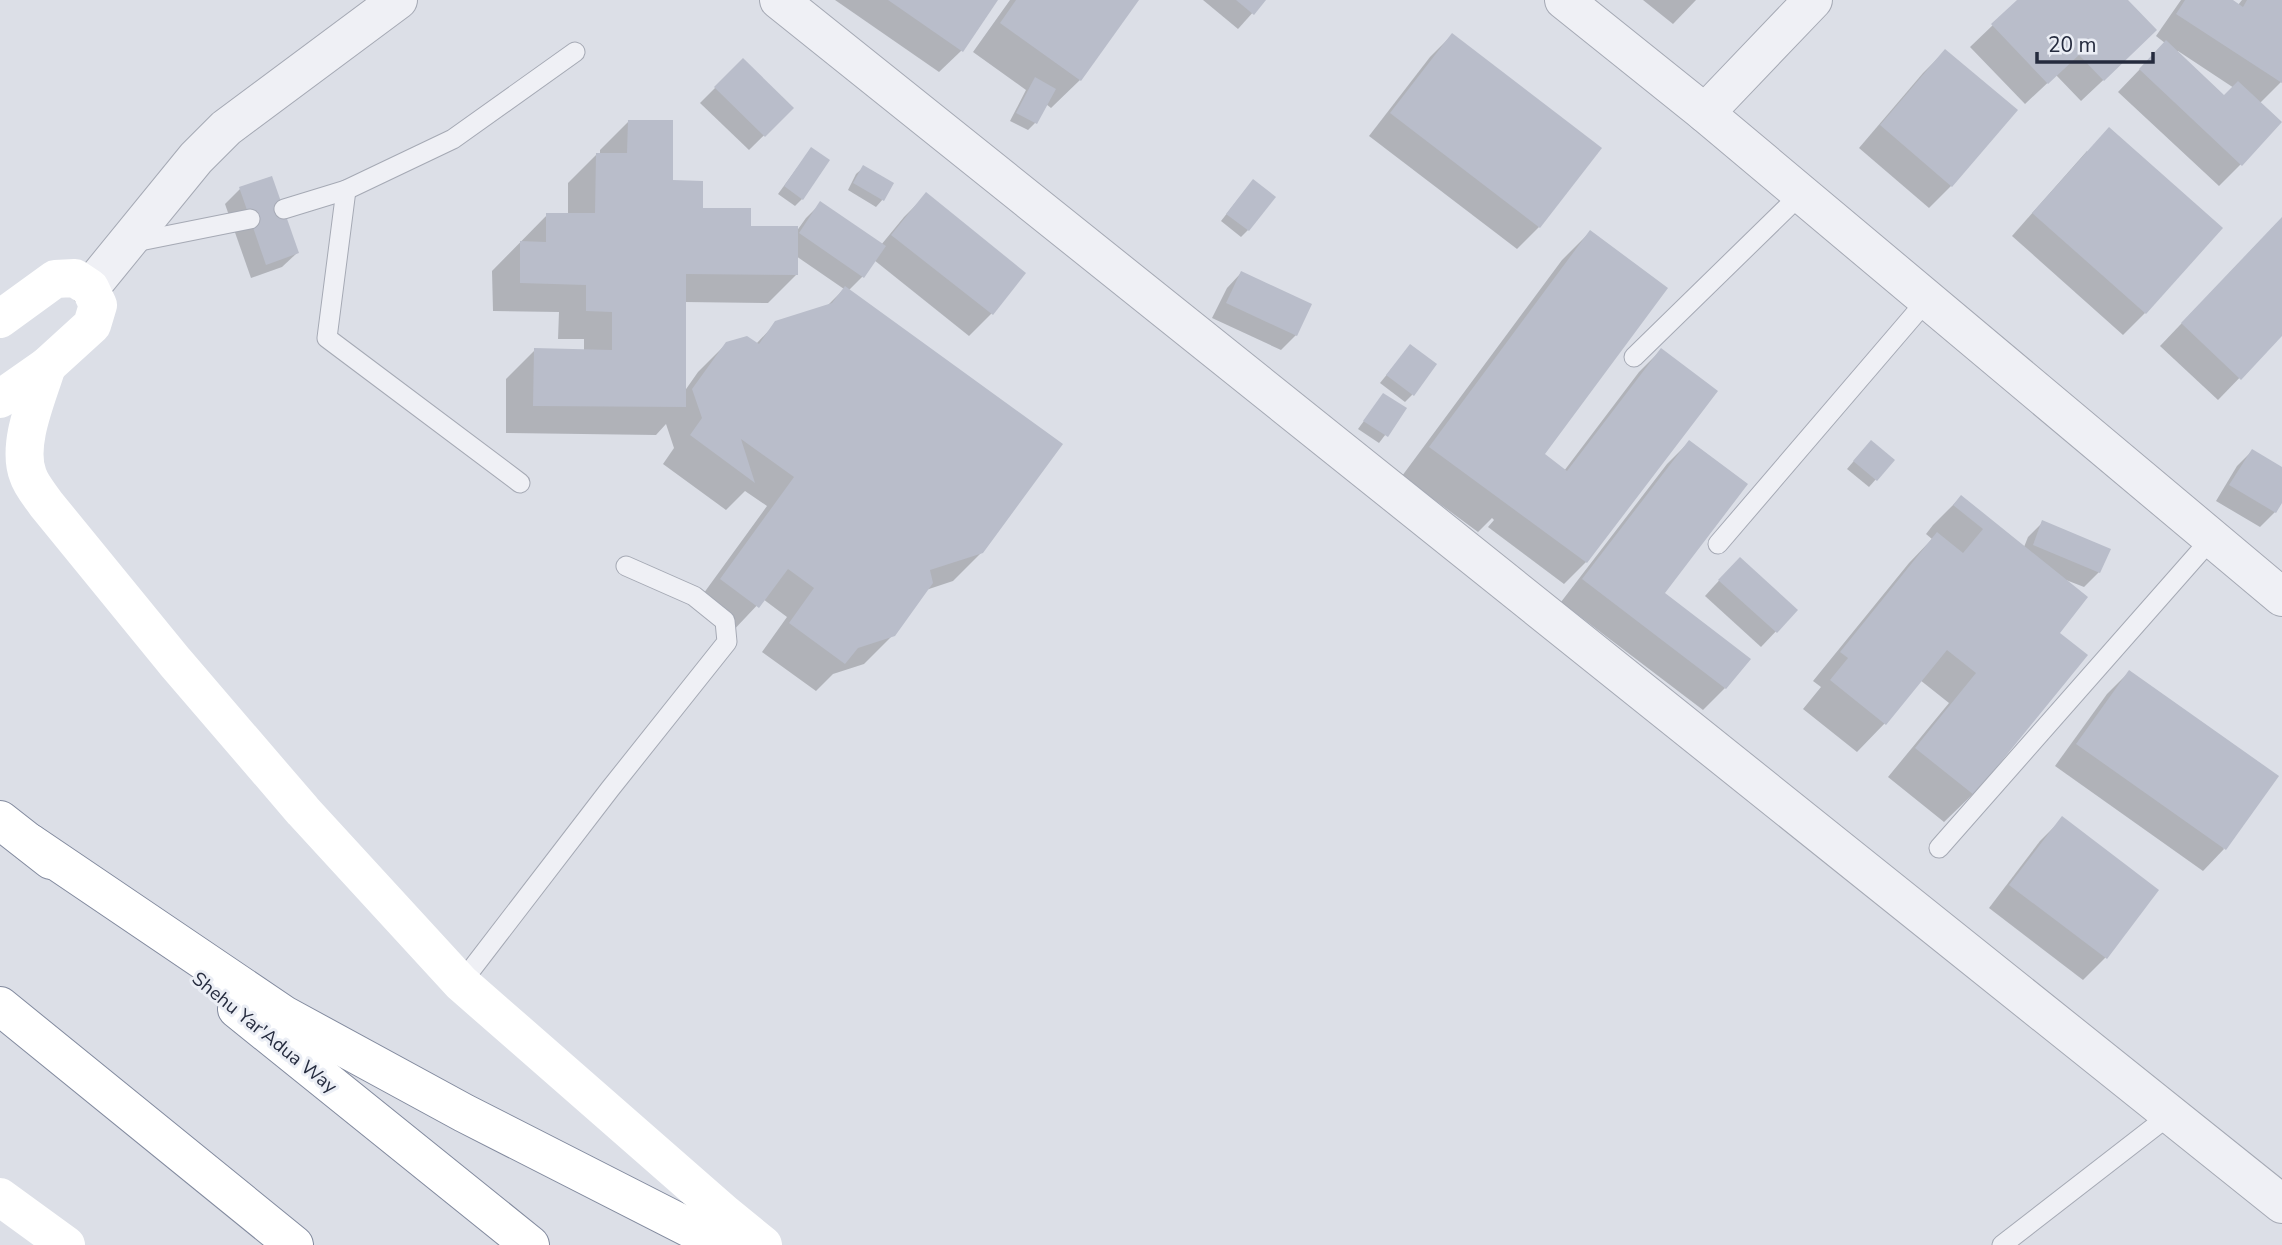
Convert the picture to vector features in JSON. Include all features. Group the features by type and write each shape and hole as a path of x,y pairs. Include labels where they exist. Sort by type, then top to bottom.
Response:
{"main road":[{"path":"0,319 55,279 75,278 90,288 98,305 92,325 47,366 0,399"},
{"path":"47,366 27,431 24,453 28,476 46,504 175,662 303,811 461,983 763,1245"},
{"path":"0,466 46,504"},
{"name":"Shehu Yar'Adua Way","path":"0,820 530,1245"},
{"path":"30,843 284,1015 453,1107 723,1245"},
{"path":"0,1006 293,1244"},
{"path":"1,1200 66,1245"}],"street":[{"path":"90,288 197,158 226,128 398,0"},
{"path":"779,0 2282,1204"},
{"path":"1564,0 1704,113 2282,597"},
{"path":"1704,113 1813,0"}],"lane":[{"path":"284,209 346,190 453,139 575,52"},
{"path":"346,190 327,338 520,483"},
{"path":"1634,357 1801,194"},
{"path":"125,244 250,219"},
{"path":"1718,544 1927,300"},
{"path":"1939,848 2212,538"},
{"path":"461,983 727,642 724,621 694,596 626,566"},
{"path":"2002,1245 2171,1114"}],"building":[{"path":"888,0 998,0 963,52"},
{"path":"1016,0 1139,0 1081,81 1000,23"},
{"path":"1236,0 1266,0 1254,15"},
{"path":"2017,0 2128,0 2157,30 2104,81 2079,55 2048,84 1991,24"},
{"path":"2185,0 2233,0 2243,7 2247,0 2282,0 2282,83 2176,14"},
{"path":"1452,33 1602,148 1540,228 1390,113"},
{"path":"2166,40 2224,95 2238,81 2282,122 2242,166 2139,69"},
{"path":"1945,49 2018,110 1952,187 1880,125"},
{"path":"743,58 794,108 765,137 714,87"},
{"path":"1035,77 1056,89 1037,124 1016,113"},
{"path":"628,120 673,120 673,180 703,181 703,208 751,208 751,226 798,226 798,275 686,274 686,407 533,406 534,348 612,350 612,312 586,311 586,285 520,283 520,241 546,242 546,213 595,213 596,153 627,153"},
{"path":"2109,127 2223,228 2146,314 2032,213"},
{"path":"811,147 830,160 803,200 784,186"},
{"path":"863,165 894,183 884,201 853,183"},
{"path":"272,176 299,253 266,265 239,187"},
{"path":"1253,179 1276,197 1249,231 1226,214"},
{"path":"926,192 1026,273 993,315 891,235"},
{"path":"820,201 886,246 864,278 799,233"},
{"path":"2282,217 2282,336 2241,380 2181,323"},
{"path":"1590,230 1668,288 1545,454 1567,471 1661,348 1718,391 1587,563 1429,447"},
{"path":"1241,271 1312,304 1297,336 1226,303"},
{"path":"845,286 1063,444 983,553 930,570 933,583 895,636 858,648 845,664 789,623 814,588 788,569 759,608 720,579 794,477 741,439 755,483 690,435 702,418 692,389 726,342 747,336 759,344 775,321 832,303"},
{"path":"1410,344 1437,364 1414,396 1386,375"},
{"path":"1383,393 1407,408 1388,437 1363,421"},
{"path":"1689,440 1748,484 1665,593 1751,659 1726,689 1582,579"},
{"path":"1871,440 1895,460 1877,481 1853,461"},
{"path":"2252,449 2282,467 2282,503 2276,513 2229,485"},
{"path":"1961,495 2088,597 2060,633 2088,655 1974,795 1915,748 1976,673 1947,650 1886,725 1830,680 1848,658 1840,652 1937,532 1963,553 1983,529 1953,505"},
{"path":"2042,520 2111,549 2100,573 2033,545"},
{"path":"1740,557 1798,610 1777,633 1718,580"},
{"path":"2129,670 2279,776 2226,850 2076,744"},
{"path":"2062,816 2159,890 2107,959 2009,885"}]}
